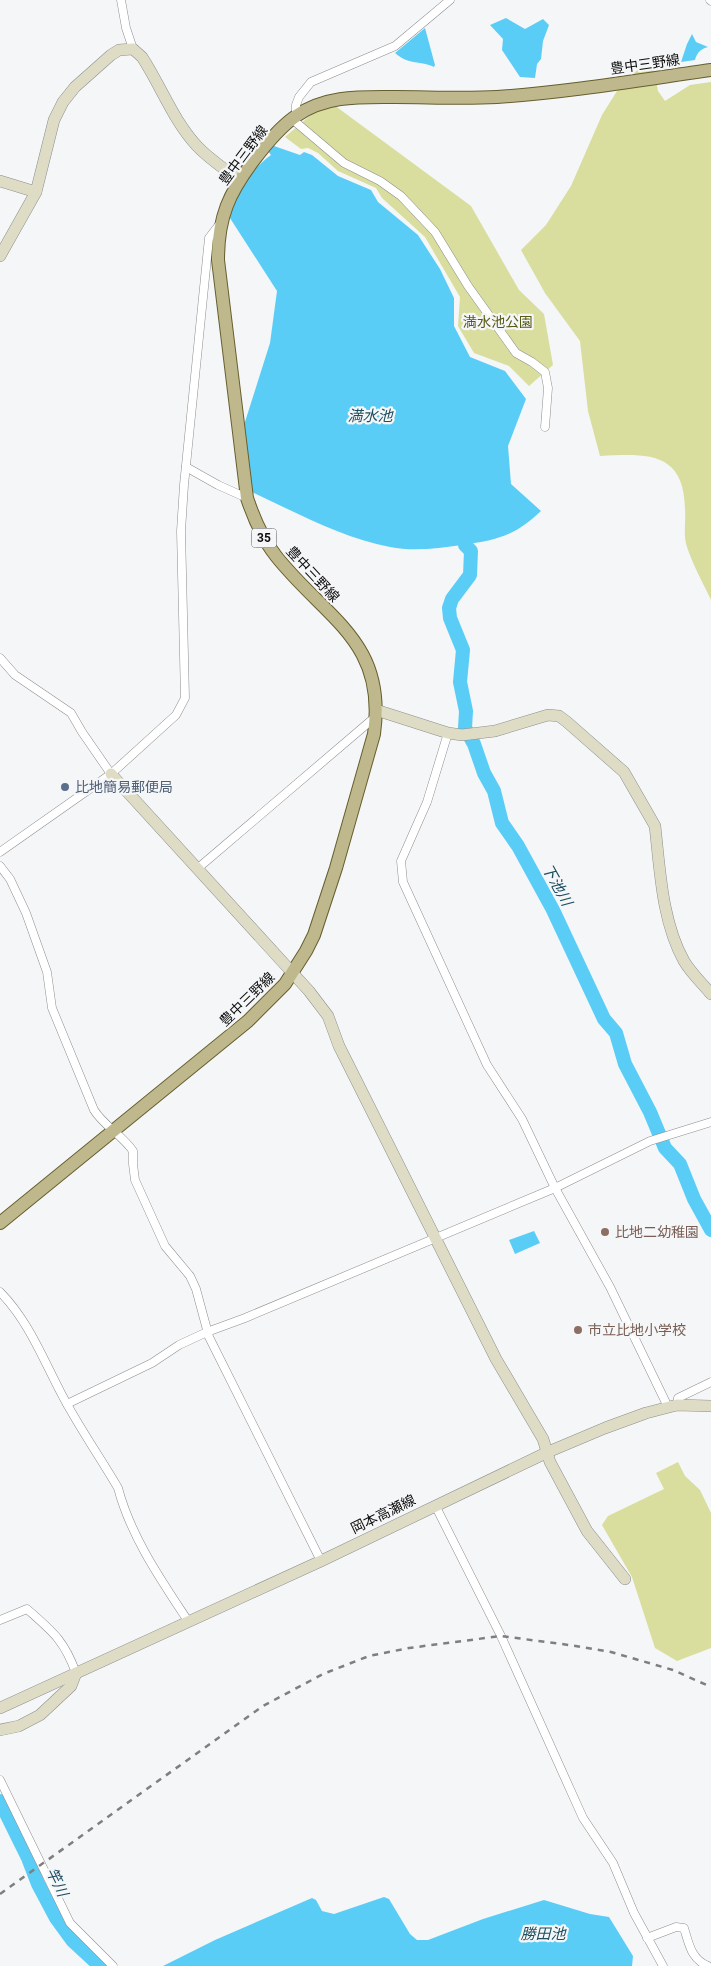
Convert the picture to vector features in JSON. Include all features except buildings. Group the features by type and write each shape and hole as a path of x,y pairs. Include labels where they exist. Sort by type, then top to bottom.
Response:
{"main road":[{"name":"豊中三野線","path":"0,1223 248,1022 265,1006 293,973 306,951 321,916 368,760 376,713 373,679 362,652 349,633 275,554 259,529 247,498 218,260 220,224 224,210 239,180 274,136 294,118 321,104 351,97 495,97 548,92 711,70"}],"street":[{"path":"121,0 126,28 133,50"},
{"path":"450,0 395,46 311,82 299,97 294,118 344,163 380,181 401,196 435,232 473,293 516,353 545,372 548,388 545,427"},
{"path":"0,256 36,192 54,120 63,102 75,87 119,50 133,50 142,56 182,128 197,146 239,180"},
{"path":"0,181 36,192"},
{"path":"0,852 111,774 176,715 185,698 182,531 186,467 209,238 220,224"},
{"path":"186,467 218,486 247,498"},
{"path":"0,658 15,675 71,713 111,774 293,973 328,1016 339,1046 496,1359 543,1439 550,1462 587,1531 625,1578"},
{"path":"197,869 376,713 448,733 462,735 495,731 548,715 559,716 624,772 655,826 667,912 676,944 685,962 711,994"},
{"path":"448,733 427,802 402,861 401,872 403,882 487,1065 522,1119 555,1188 673,1406"},
{"path":"0,866 10,879 26,913 47,972 52,1008 94,1110 100,1119 114,1130 133,1151 132,1164 135,1180 165,1246 190,1276 196,1289 207,1332 321,1561"},
{"path":"67,1404 152,1363 179,1345 207,1332 245,1318 555,1188 650,1141 711,1122"},
{"path":"0,1292 13,1305 47,1363 67,1404 118,1488 122,1504 150,1562 188,1621"},
{"path":"673,1406 678,1398 711,1382"},
{"name":"岡本高瀬線","path":"0,1708 321,1561 548,1452 612,1425 673,1406 711,1406"},
{"path":"435,1505 501,1636 583,1818 613,1863 647,1938 663,1966"},
{"path":"0,1620 27,1609 59,1638 69,1655 76,1674 71,1686 40,1715 19,1726 0,1730"},
{"path":"0,1780 70,1923 113,1966"},
{"path":"647,1938 676,1926 684,1928 692,1954 701,1963 708,1966"}],"green space":[{"path":"652,58 658,91 665,101 690,85 711,82 711,600 687,547 683,490 678,476 670,466 646,456 600,456 588,411 580,341 545,293 521,250 546,225 571,186 602,115 622,83"},
{"name":"満水池公園","path":"334,105 471,206 519,290 544,314 553,365 529,386 509,366 474,353 458,326 460,297 425,237 382,198 376,188 338,171 318,153 308,148 301,149 285,137 313,113"},
{"path":"678,1462 685,1476 700,1490 711,1513 711,1648 677,1661 655,1648 632,1577 602,1525 608,1516 664,1489 656,1473"}],"water":[{"path":"506,18 525,29 543,19 549,25 543,41 541,59 537,64 535,78 520,77 502,50 503,39 490,25"},
{"path":"425,28 434,67 405,60 395,53"},
{"path":"692,34 696,42 708,47 700,51 695,60 681,62 687,44"},
{"name":"満水池","path":"274,146 300,155 304,152 312,155 338,176 371,190 378,202 418,235 440,269 454,298 454,326 470,357 505,371 526,399 508,446 511,484 541,511 523,526 505,536 474,543 426,549 390,547 337,531 252,492 244,425 270,343 277,291 228,215 245,182 257,167 271,155 268,151"},
{"path":"534,1231 540,1243 515,1254 509,1240"},
{"name":"勝田池","path":"384,1897 389,1899 410,1934 417,1940 428,1940 483,1919 544,1900 590,1914 609,1917 633,1956 632,1966 163,1966 215,1940 312,1898 316,1900 322,1911 334,1914"}],"waterway":[{"name":"下池川","path":"465,545 471,551 470,575 452,599 449,608 450,618 463,650 460,682 466,711 465,728 474,744 484,773 494,791 502,823 518,846 553,910 604,1019 616,1033 625,1064 650,1112 665,1148 680,1164 694,1199 711,1230"},
{"name":"竿川","path":"0,1801 28,1858 38,1884 56,1918 72,1940 100,1966"}],"railway":[{"path":"0,1894 263,1706 323,1674 369,1656 409,1648 501,1636 611,1652 673,1670 711,1687"}],"place":[{"name":"比地簡易郵便局","path":"65,787"},
{"name":"比地二幼稚園","path":"605,1232"},
{"name":"市立比地小学校","path":"578,1330"}]}
